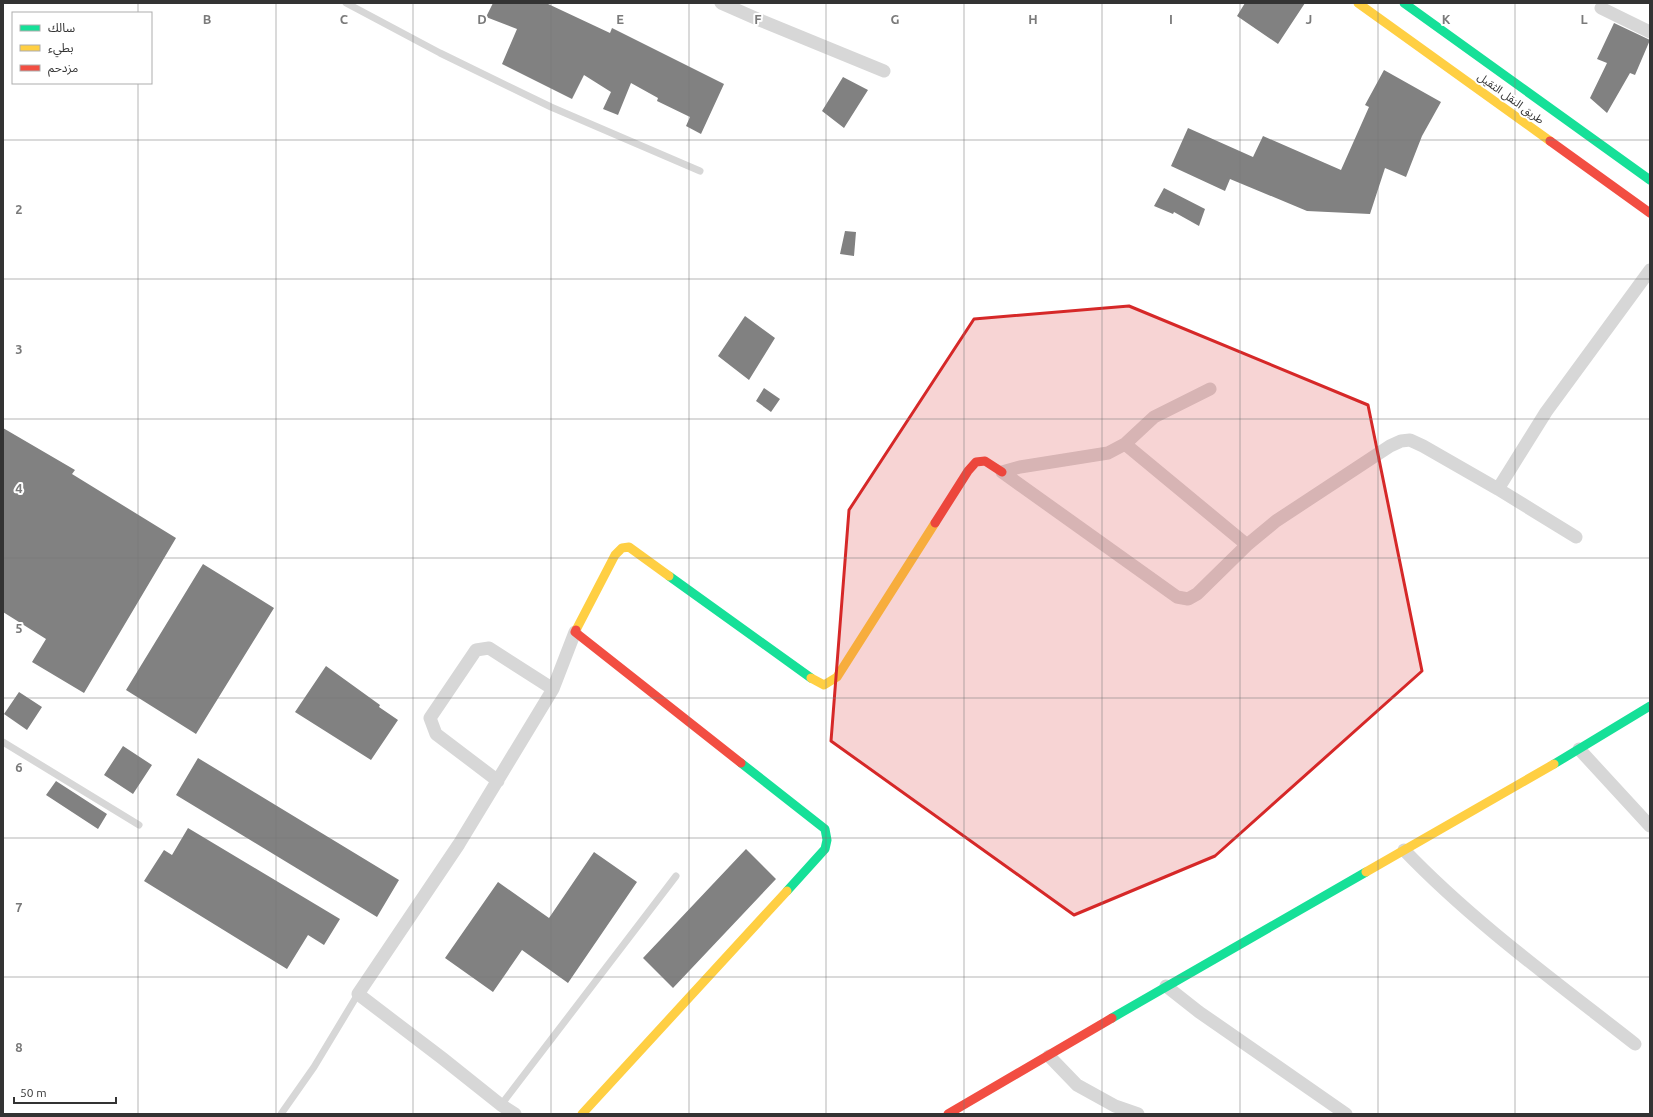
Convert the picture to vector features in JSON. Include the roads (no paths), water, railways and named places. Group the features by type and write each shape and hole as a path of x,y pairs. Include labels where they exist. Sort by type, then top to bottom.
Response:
{"main road":[{"name":"طريق النقل الثقيل","path":"1358,3 1650,213"},
{"name":"طريق النقل الثقيل","path":"1404,3 1650,180"},
{"path":"582,1114 825,849 827,840 826,829 575,632 615,555 622,548 629,547 812,679 824,685 837,677 968,471 976,462 985,461 1002,472"},
{"path":"948,1114 1166,986 1579,750 1650,706"}],"street":[{"path":"721,3 884,71"},
{"path":"1601,8 1650,32"},
{"path":"1498,489 1546,412 1650,270"},
{"path":"1002,472 1020,467 1108,453 1125,444 1154,416 1210,389"},
{"path":"1002,472 1177,597 1188,599 1197,594 1247,545 1276,521 1390,446 1400,441 1410,440 1423,446 1498,489 1576,537"},
{"path":"1125,444 1247,545"},
{"path":"515,1114 501,1105 358,994 459,844 498,781 553,689 575,632"},
{"path":"498,781 436,734 430,718 476,650 489,648 553,689"},
{"path":"1579,750 1650,826"},
{"path":"1404,850 1430,877 1508,944 1635,1044"},
{"path":"1166,986 1198,1012 1346,1114"},
{"path":"1049,1056 1077,1085 1115,1106 1138,1114"}],"lane":[{"path":"346,3 551,107 700,171"},
{"path":"3,742 139,825"},
{"path":"501,1105 676,876"},
{"path":"281,1114 314,1067 358,994"}]}
